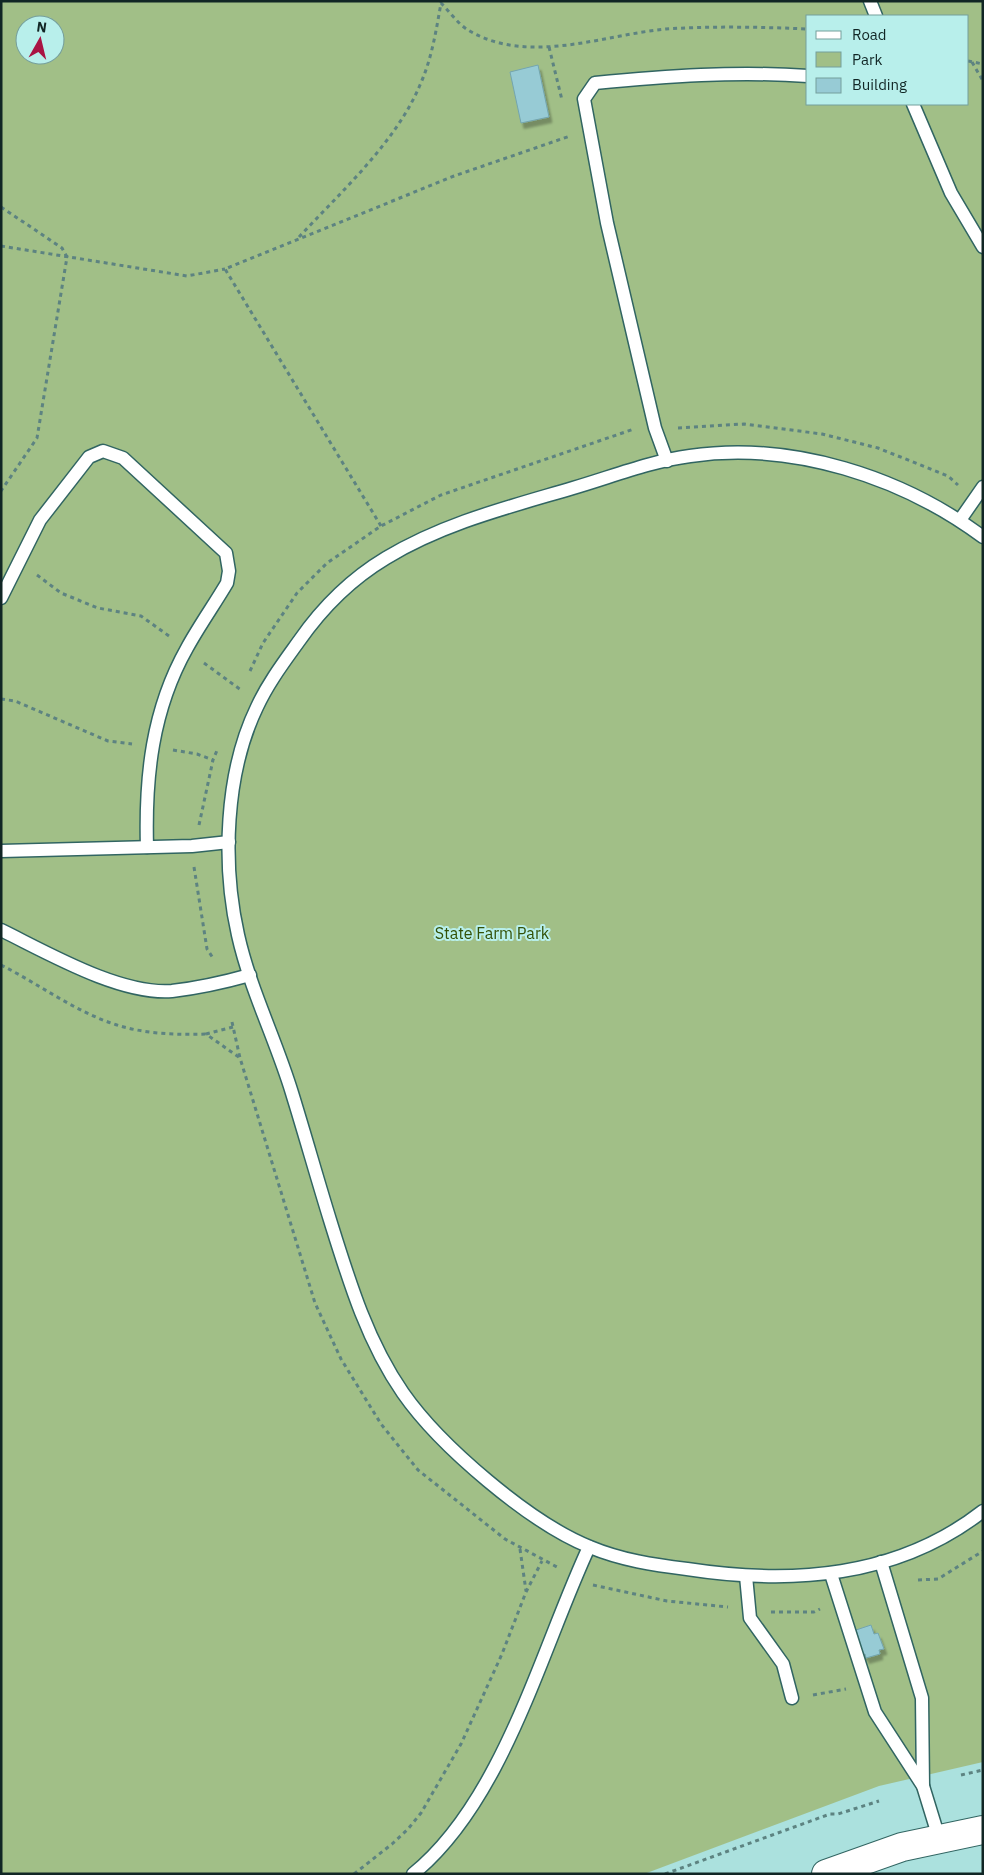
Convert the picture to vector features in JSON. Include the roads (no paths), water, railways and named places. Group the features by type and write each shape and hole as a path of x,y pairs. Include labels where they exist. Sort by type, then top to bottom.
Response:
{"main road":[{"path":"826,1874 902,1848 940,1838 983,1830"}],"lane":[{"path":"870,1 876,15"},
{"path":"667,461 655,428 607,223 584,98 595,83 672,75 770,74 806,76"},
{"path":"913,105 951,193 983,247"},
{"path":"1,598 40,520 89,457 103,451 123,458 226,553 229,571 227,583 186,649 167,695 151,747 146,797 147,847"},
{"path":"983,537 960,520 928,502 846,468 807,459 732,453 691,456 667,461 450,526 414,542 380,561 350,583 309,627 269,684 256,707 246,734 232,798 229,842 229,866 238,935 250,975 284,1069 346,1274 374,1345 406,1397 443,1438 490,1483 552,1527 589,1547 638,1562 770,1578 832,1574 880,1562 924,1547 961,1528 983,1511"},
{"path":"960,520 983,487"},
{"path":"1,851 192,846 229,842"},
{"path":"1,930 84,970 119,983 152,990 171,991 220,983 250,975"},
{"path":"414,1874 450,1839 492,1773 589,1547"},
{"path":"880,1562 922,1698 923,1786"},
{"path":"832,1574 875,1712 923,1786 940,1838"},
{"path":"746,1576 748,1610 753,1624 783,1664 792,1698"}],"park label":[{"name":"State Farm Park","path":"492,933"}]}
